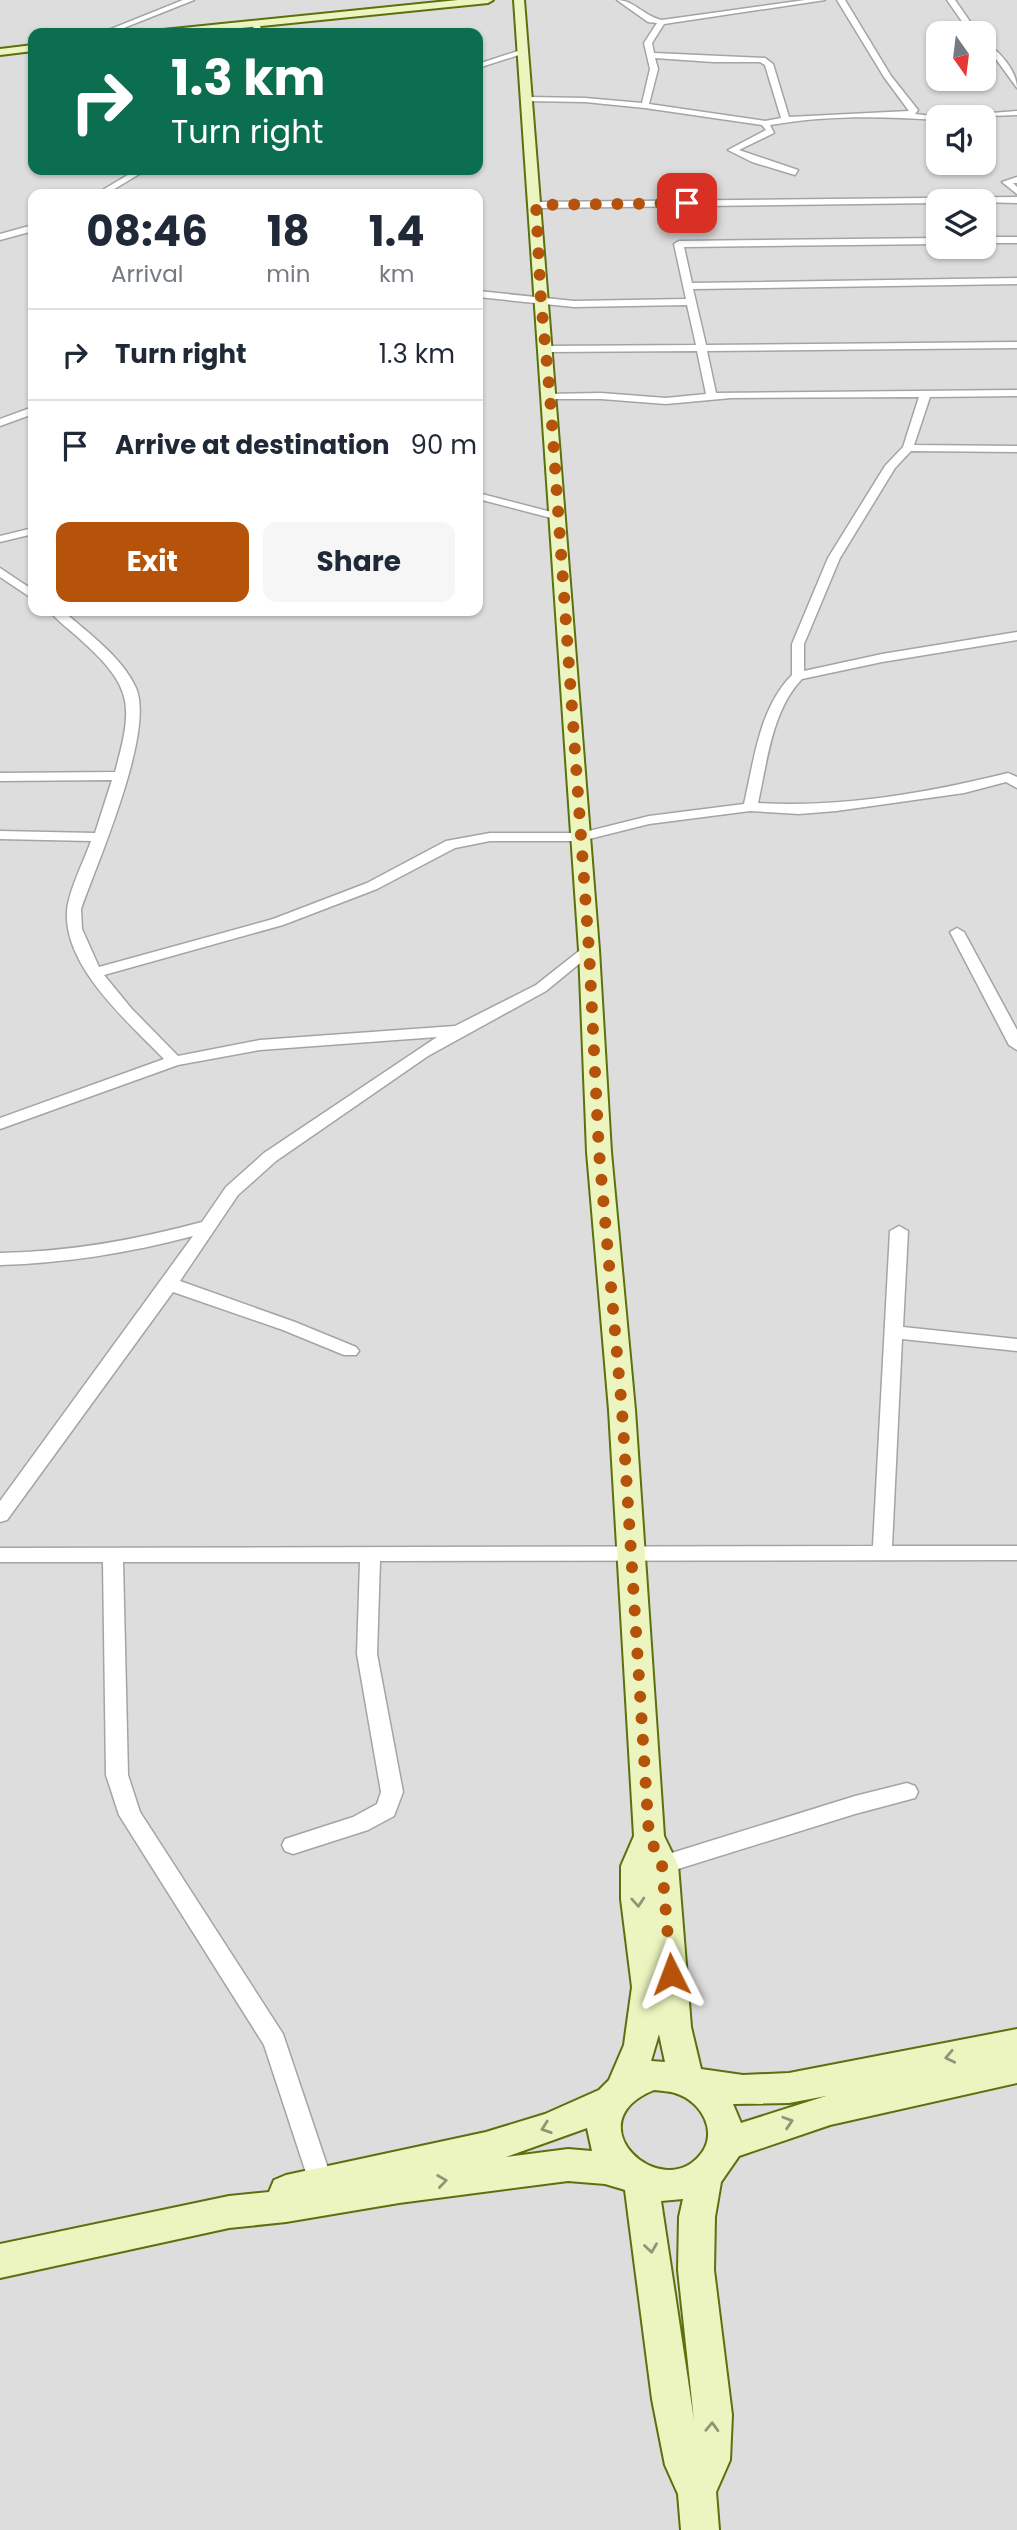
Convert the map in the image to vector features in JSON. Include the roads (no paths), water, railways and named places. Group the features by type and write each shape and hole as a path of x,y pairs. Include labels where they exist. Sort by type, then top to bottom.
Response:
{"main road":[{"path":"265,28 488,0"},
{"path":"519,0 559,517 589,950 599,1152 622,1410 655,1850 668,1921 674,2027 691,2082 713,2098 726,2126 697,2217 695,2270 713,2415 711,2460 696,2492"},
{"path":"0,52 28,49"},
{"path":"655,1850 637,1866 637,1899 648,1987 641,2045 603,2122 604,2142 614,2161 636,2178 671,2399 684,2465 696,2492 700,2530"},
{"path":"229,2212 285,2192 486,2148 551,2127 653,2075 743,2090 789,2088 1017,2044"},
{"path":"0,2261 229,2212 568,2165 605,2168 636,2178 676,2185 697,2178 715,2160 752,2134 802,2117 1017,2068"}],"street":[{"path":"118,28 190,0"},
{"path":"621,0 651,20 662,22 821,0"},
{"path":"841,0 888,77 914,110 896,115"},
{"path":"951,0 966,21"},
{"path":"645,106 654,69 648,43 662,22"},
{"path":"483,64 524,52"},
{"path":"651,55 713,60 762,60 769,64 786,119"},
{"path":"996,55 1017,86"},
{"path":"528,99 585,100 645,106 765,123 786,119 896,115 926,117"},
{"path":"996,115 1017,113"},
{"path":"765,123 771,131 732,150 794,172"},
{"path":"109,189 133,175"},
{"path":"1017,180 1006,184 1017,191"},
{"path":"536,205 1017,200"},
{"path":"0,237 28,230"},
{"path":"14,234 28,240"},
{"path":"996,240 1017,240"},
{"path":"712,397 679,244 926,241"},
{"path":"688,286 1017,281"},
{"path":"483,295 541,301 615,304 693,302"},
{"path":"545,349 1017,345"},
{"path":"550,396 601,396 666,401 712,397 1017,393"},
{"path":"798,676 798,644 834,558 891,466 908,448 925,395"},
{"path":"0,423 28,412"},
{"path":"908,448 1017,449"},
{"path":"483,497 559,517"},
{"path":"0,540 28,532"},
{"path":"0,572 28,592"},
{"path":"61,616 113,664 133,698 130,736 120,776 72,921 74,931 94,973 174,1061"},
{"path":"750,807 766,738 788,683 798,676 882,658 1017,636"},
{"path":"0,777 120,776"},
{"path":"94,973 278,922 372,886 451,844 489,837 581,836 649,820 750,807 799,810 848,806 964,789 1014,778"},
{"path":"0,835 98,837"},
{"path":"957,932 1017,1045"},
{"path":"0,1515 169,1284 232,1191 270,1157 458,1031 541,988 589,950"},
{"path":"0,1124 174,1061 260,1045 458,1031"},
{"path":"0,1259 43,1259 140,1245 209,1226"},
{"path":"882,1554 899,1231"},
{"path":"169,1284 289,1326 350,1351"},
{"path":"895,1332 1017,1345"},
{"path":"0,1555 1017,1553"},
{"path":"293,1845 360,1824 386,1810 392,1792 367,1654 370,1554"},
{"path":"113,1555 117,1775 120,1785 130,1815 275,2041 321,2183"},
{"path":"655,1850 907,1792"}]}
